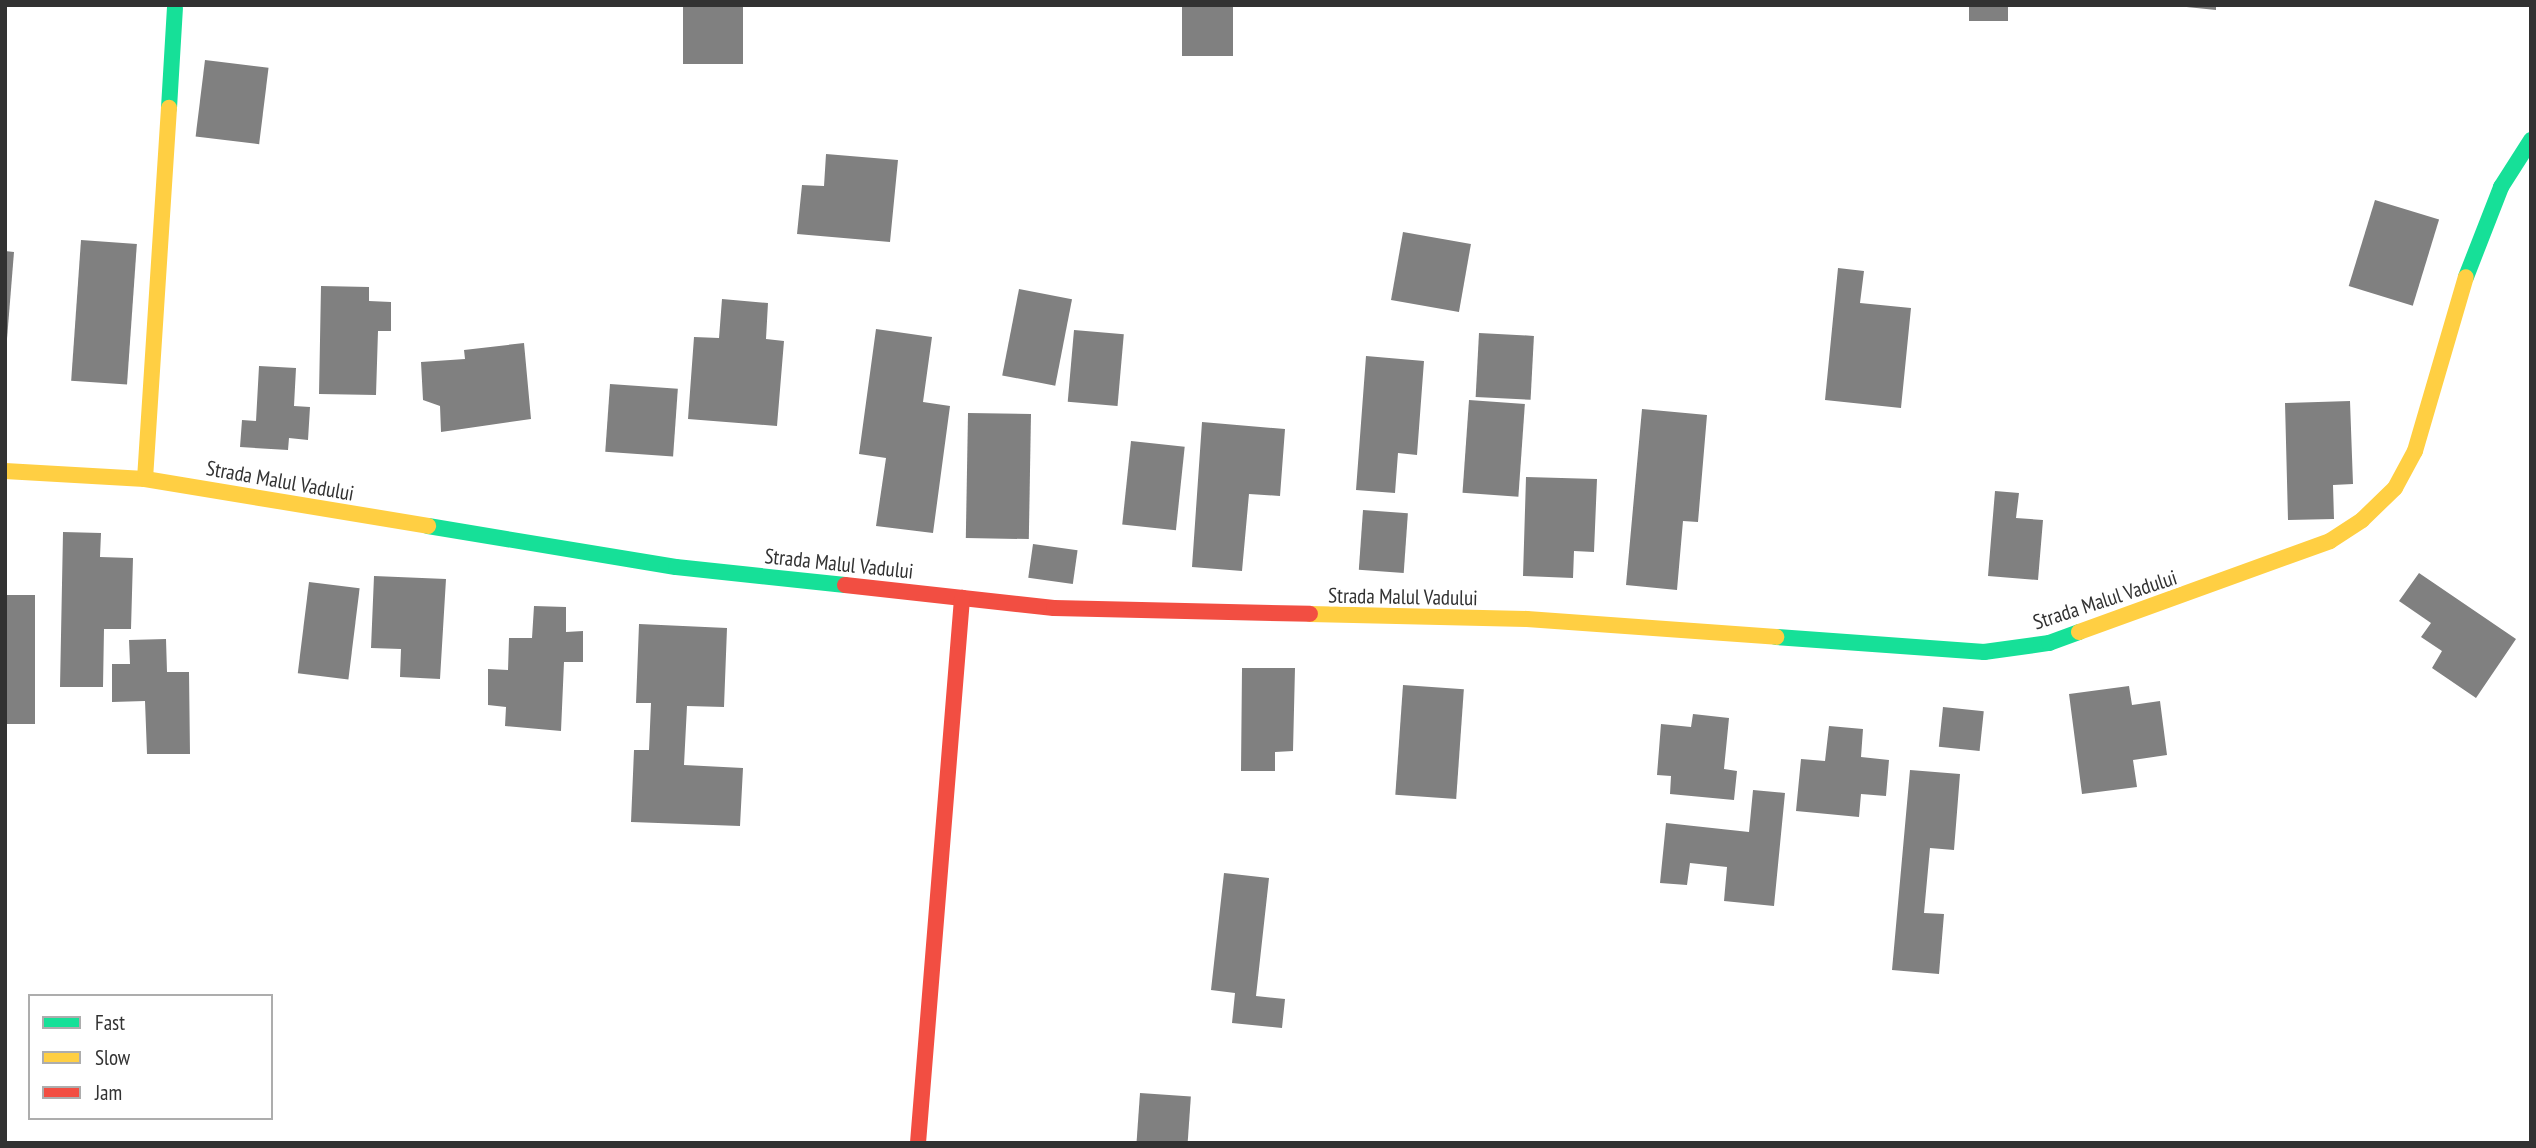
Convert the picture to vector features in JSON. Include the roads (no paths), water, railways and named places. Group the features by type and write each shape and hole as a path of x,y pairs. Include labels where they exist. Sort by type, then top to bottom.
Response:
{"street":[{"path":"145,479 175,8"},
{"name":"Strada Malul Vadului","path":"5,471 145,479 676,567 1054,608 1527,620 1984,652 2049,643 2330,541 2362,520 2395,488 2415,452 2473,252 2501,187 2531,140"},
{"path":"918,1143 962,598"}]}
